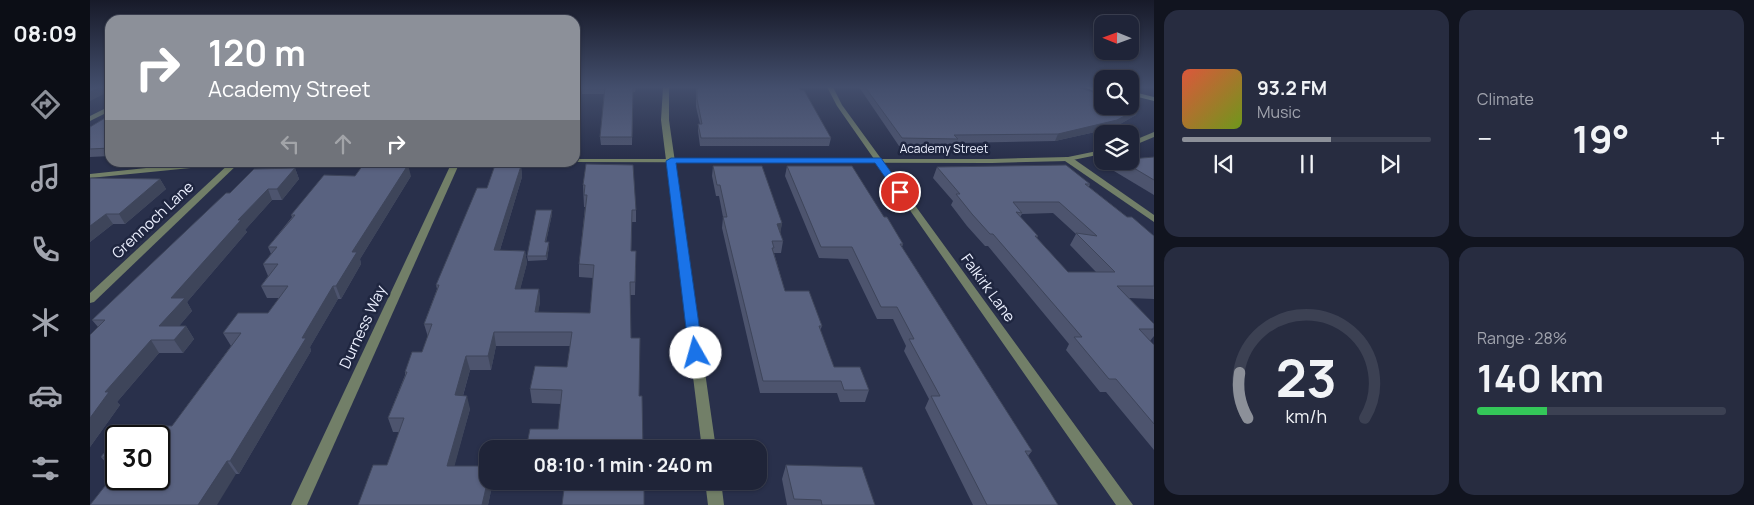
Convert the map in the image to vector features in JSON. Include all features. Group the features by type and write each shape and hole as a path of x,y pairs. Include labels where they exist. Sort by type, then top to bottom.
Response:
{"street":[{"path":"90,118 105,111"},
{"path":"666,111 708,440"},
{"name":"Falkirk Lane","path":"844,111 1125,505"},
{"path":"1139,141 1154,134"},
{"name":"Academy Street","path":"580,161 1068,159 1094,154"},
{"path":"1068,159 1154,219"},
{"path":"90,176 181,167"},
{"name":"Grennoch Lane","path":"90,299 231,167"},
{"name":"Durness Way","path":"299,505 454,167"},
{"path":"714,490 716,505"}],"building":[{"path":"603,111 633,111 632,137 600,137"},
{"path":"699,111 816,111 831,138 701,138 698,124 702,124"},
{"path":"882,111 1094,111 1094,115 1127,115 1117,120 1058,134 954,135 958,139 902,138"},
{"path":"105,118 105,148 90,149 90,127"},
{"path":"1154,157 1154,180 1137,170 1139,170 1139,158"},
{"path":"586,164 633,165 636,210 632,210 631,251 636,251 635,282 630,282 631,338 640,338 639,396 642,396 643,440 528,440 530,429 558,429 562,390 530,389 535,366 567,367 572,332 494,332 488,356 466,356 455,395 467,396 447,466 479,466 479,490 485,490 482,505 358,505 373,465 387,465 404,418 388,418 407,372 405,372 412,352 422,352 432,324 424,324 439,285 436,285 477,188 487,188 494,167 521,167 494,250 525,251 515,289 539,289 535,312 590,313 594,265 579,264 587,195 584,195 585,185 583,185"},
{"path":"1066,165 1090,184 1085,184 1127,217 1132,217 1154,236 1154,286 1117,286 1154,324 1154,329 1139,329 1154,345 1154,424 1116,379 1109,379 1074,337 1082,337 993,234 990,234 972,214 956,194 960,194 937,167","holes":["1013,202 1059,202 1097,236 1076,233 1115,272 1068,272 1016,212 1022,213"]},
{"path":"713,166 762,166 782,223 777,224 783,241 772,241 774,248 772,248 785,291 809,291 834,367 860,367 869,390 844,390 841,381 763,381 723,217 727,217 720,185 717,185"},
{"path":"787,166 852,166 884,217 887,217 903,244 900,244 1032,451 1025,451 1058,505 987,505 931,396 940,396 909,339 914,339 897,307 881,307 852,247 821,247"},
{"path":"362,167 407,167 352,252 357,252 336,286 333,286 302,338 306,338 230,461 227,461 198,505 90,505 105,486 105,490 170,490 170,426 172,426 241,333 223,333 238,313 268,313 288,286 261,286 278,264 263,264 277,247 268,247 295,215 291,215 324,175 355,176"},
{"path":"295,168 277,189 268,189 238,220 241,220 171,298 185,298 159,326 186,326 174,340 151,340 105,392 109,392 90,418 90,335 105,320 92,320 226,193 230,193 254,169"},
{"path":"90,178 160,179 119,214 106,214 90,226"},
{"path":"536,210 552,210 545,242 549,242 546,256 527,256"},
{"path":"786,465 862,467 875,505 822,505 821,500 794,499"},
{"path":"564,490 644,490 644,505 562,505"}],"route":[{"path":"696,353 671,161 878,160 900,192"}]}
